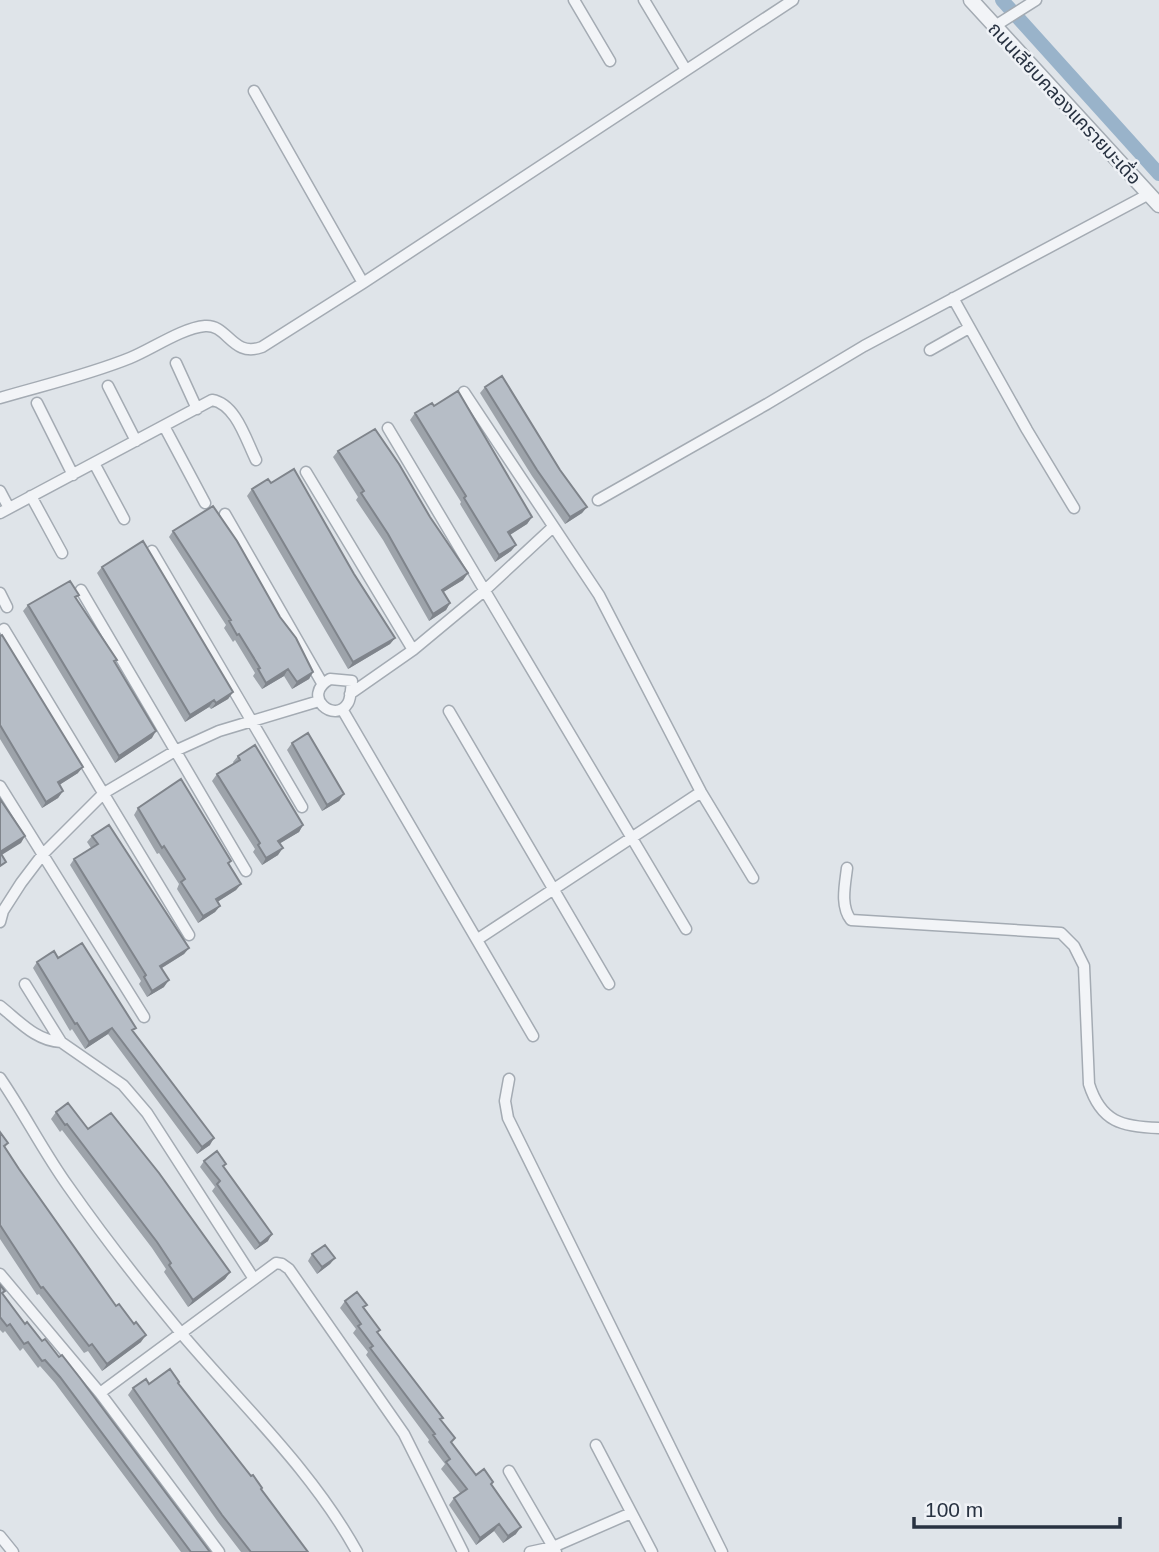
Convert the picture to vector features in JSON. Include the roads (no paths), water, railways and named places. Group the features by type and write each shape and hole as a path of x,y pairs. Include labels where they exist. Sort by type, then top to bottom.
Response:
{"street":[{"path":"574,0 610,61"},
{"path":"644,0 686,70"},
{"path":"0,398 89,373 196,328 209,326 238,346 251,351 262,347 793,0"},
{"name":"ถนนเลียบคลองแครายมะเดื่อ","path":"971,0 1154,200"},
{"path":"995,26 1033,1"},
{"path":"254,91 363,283"},
{"path":"598,500 864,346 953,298 1154,200"},
{"path":"953,298 1074,508"},
{"path":"930,350 969,328"},
{"path":"176,363 197,408"},
{"path":"108,386 136,441"},
{"path":"464,392 599,595 701,792 753,878"},
{"path":"0,491 4,511 212,400 222,402 231,410 256,460"},
{"path":"37,403 73,474"},
{"path":"164,426 205,503"},
{"path":"388,428 686,929"},
{"path":"94,463 124,519"},
{"path":"306,472 413,650"},
{"path":"32,496 62,553"},
{"path":"225,514 322,683"},
{"path":"350,694 413,650 553,527"},
{"path":"152,551 302,807"},
{"path":"81,590 246,871"},
{"path":"0,593 7,607"},
{"path":"4,629 189,934"},
{"path":"330,679 352,681 348,702 342,709 333,711 324,708 318,701 318,691 322,683 330,679"},
{"path":"0,922 3,911 43,854 104,793 176,751 219,731 318,701"},
{"path":"342,709 533,1036"},
{"path":"449,711 610,984"},
{"path":"0,786 144,1017"},
{"path":"478,939 701,792"},
{"path":"847,868 844,904 845,913 851,920 1061,933 1074,946 1084,966 1089,1084 1093,1098 1104,1114 1119,1123 1139,1128 1159,1128"},
{"path":"25,984 61,1042 123,1085 147,1113 254,1279"},
{"path":"0,1006 39,1038 61,1042"},
{"path":"0,1078 68,1186 180,1332 310,1481 357,1552"},
{"path":"509,1079 505,1101 508,1118 722,1552"},
{"path":"100,1392 276,1263 282,1264 289,1269 404,1434 463,1552"},
{"path":"0,1274 100,1392 219,1552"},
{"path":"596,1445 652,1552"},
{"path":"509,1471 555,1549"},
{"path":"530,1552 555,1549 631,1513"},
{"path":"0,1536 13,1552"}],"waterway":[{"path":"1002,0 1159,174"}]}
